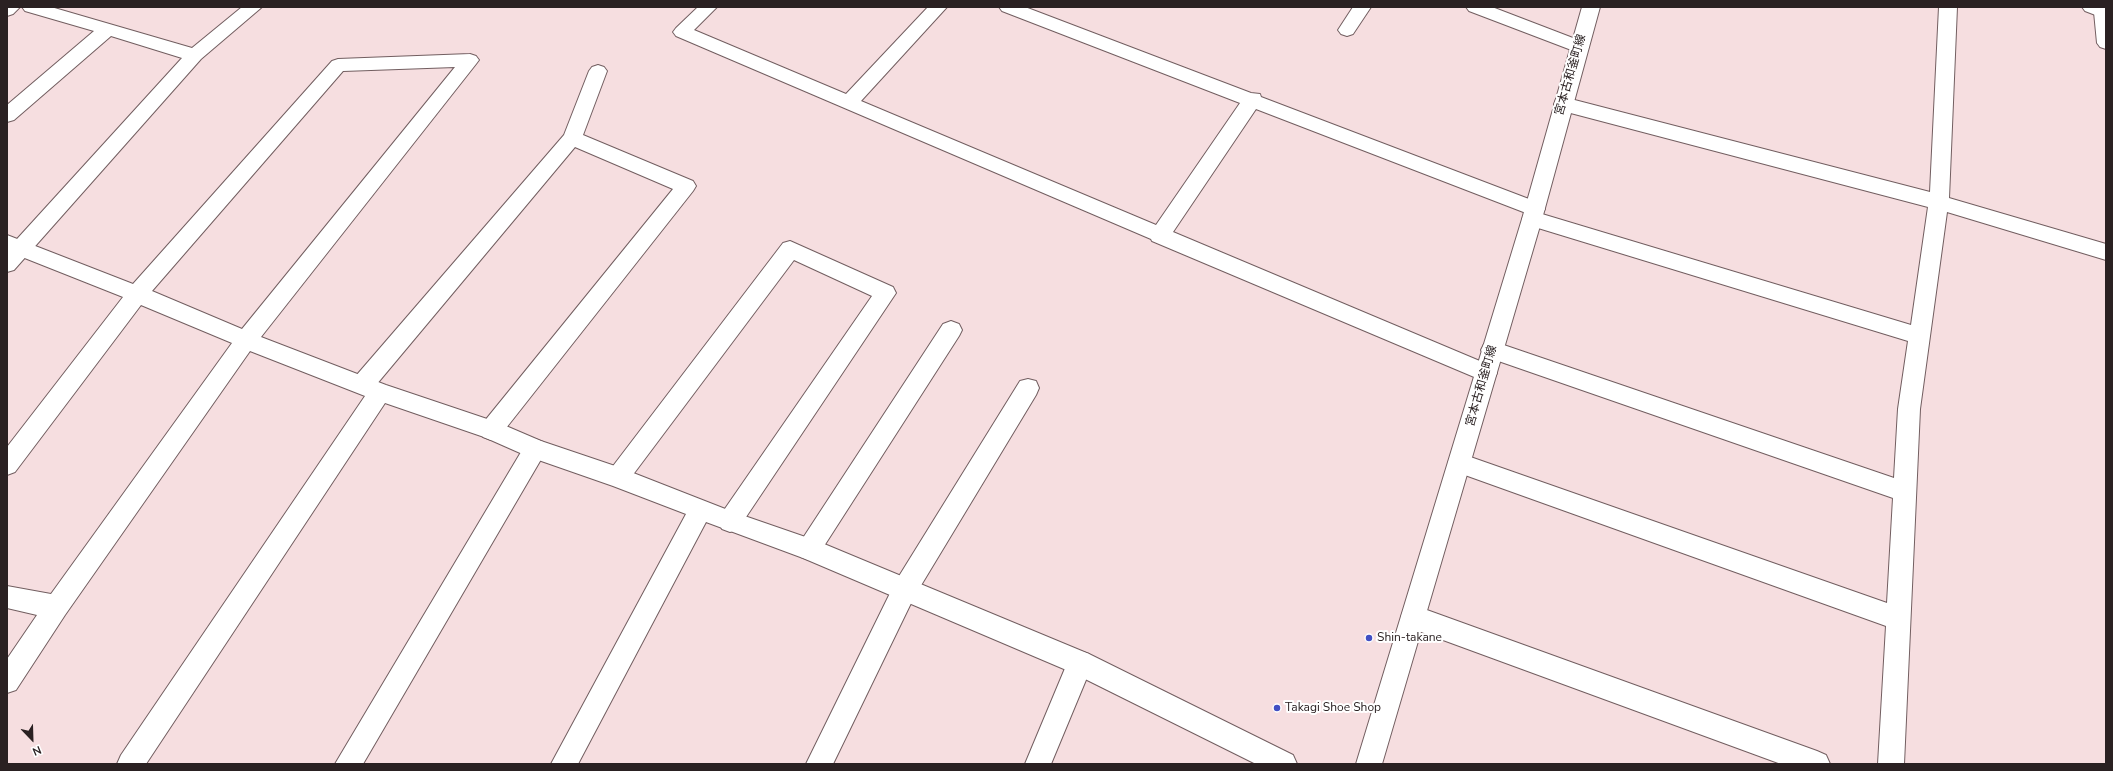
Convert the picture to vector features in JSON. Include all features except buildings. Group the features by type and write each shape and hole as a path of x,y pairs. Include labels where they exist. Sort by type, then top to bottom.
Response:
{"street":[{"path":"7,10 11,7"},
{"path":"31,7 196,55"},
{"path":"253,7 196,55 11,252 137,294 246,340 371,388 491,430 535,449 618,477 701,509 730,522 810,549 1080,663 1284,764"},
{"path":"708,7 682,32 1159,236 1486,373"},
{"path":"848,103 938,7"},
{"path":"1008,7 1253,99 1534,214 1919,336"},
{"path":"1347,30 1362,7"},
{"path":"1475,7 1580,47"},
{"name":"宮本古和釜町線","path":"1369,764 1534,214 1563,104 1591,7"},
{"path":"1891,764 1909,409 1940,202 1948,7"},
{"path":"2100,11 2106,43"},
{"path":"7,115 108,29"},
{"path":"7,465 137,294 338,65 470,60 246,340 56,607 7,681"},
{"path":"130,764 371,388 572,138 598,71"},
{"path":"1159,236 1253,99"},
{"path":"1563,104 1940,202 2106,252"},
{"path":"491,430 686,186 572,138"},
{"path":"618,477 790,249 886,293 730,522"},
{"path":"810,549 952,330"},
{"path":"1492,350 1905,492"},
{"path":"819,764 905,589 1028,388"},
{"path":"348,764 535,449"},
{"path":"1459,463 1899,619"},
{"path":"564,764 701,509"},
{"path":"7,597 56,607"},
{"path":"1413,617 1817,764"},
{"path":"1038,764 1080,663"}],"place":[{"name":"Shin-takane","path":"1369,638"},
{"name":"Takagi Shoe Shop","path":"1277,708"}]}
